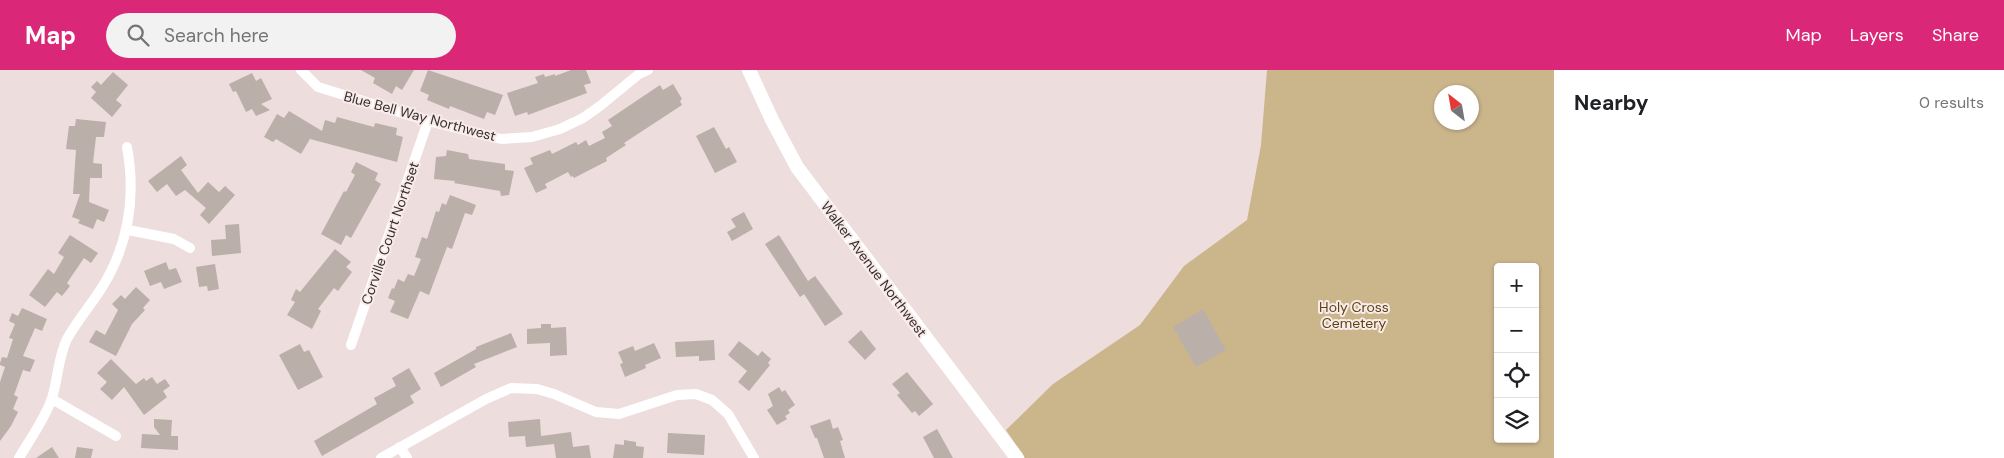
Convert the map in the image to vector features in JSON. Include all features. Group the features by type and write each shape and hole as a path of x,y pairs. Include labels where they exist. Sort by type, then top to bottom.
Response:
{"main road":[{"name":"Walker Avenue Northwest","path":"749,70 772,120 797,167 1017,458"}],"street":[{"name":"Blue Bell Way Northwest","path":"301,70 318,87 428,121 501,139 532,137 560,129 582,118 638,74 648,70"},
{"name":"Corville Court Northset","path":"351,345 428,121"},
{"path":"19,458 52,399 66,341 114,267 128,230 132,171 127,147"},
{"path":"128,230 174,239 190,248"},
{"path":"381,458 486,399 511,388 536,389 554,394 596,412 619,414 677,395 696,394 712,400 728,414 754,458"},
{"path":"52,399 116,436"},
{"path":"400,447 406,458"}],"green space":[{"name":"Holy Cross Cemetery","path":"1267,70 1554,70 1554,458 1025,458 1006,430 1053,384 1140,325 1184,266 1247,220 1261,145"}],"building":[{"path":"361,70 414,70 402,90 396,86 392,94 373,83 375,78"},
{"path":"428,70 503,95 495,115 487,112 484,119 450,106 449,109 427,100 429,95 420,91"},
{"path":"571,70 586,70 591,83 584,85 587,93 528,115 527,112 515,116 507,93 538,83 535,77 544,74 545,77 555,74 555,76"},
{"path":"113,72 128,85 116,100 122,105 112,117 91,98 96,92 91,87 97,81 101,85"},
{"path":"252,73 256,81 261,78 272,99 261,104 270,110 256,116 252,109 246,112 236,91 233,92 229,84"},
{"path":"673,84 682,99 680,101 682,105 624,143 626,145 606,158 607,161 574,178 568,172 545,184 547,188 536,193 524,168 533,164 530,158 550,150 552,154 576,142 578,145 586,140 589,146 605,138 602,132 612,126 608,120 660,85 663,90"},
{"path":"289,111 322,131 325,120 335,123 337,117 374,127 375,123 397,128 396,135 403,137 397,162 310,139 301,154 276,139 273,142 264,137 277,114 284,118"},
{"path":"76,119 106,122 104,137 96,137 93,163 102,164 102,178 90,178 89,202 109,210 104,222 97,219 93,229 78,223 80,220 72,217 80,194 73,194 76,150 66,149 69,126 75,126"},
{"path":"714,127 726,149 729,147 737,162 715,173 696,136"},
{"path":"447,150 468,154 469,159 505,164 505,170 514,171 509,195 501,196 500,191 454,183 455,181 434,179 436,157 446,156"},
{"path":"181,156 187,165 181,170 198,193 208,182 219,192 225,186 235,195 209,224 200,215 206,208 185,190 176,196 167,184 157,192 148,181"},
{"path":"356,162 378,173 375,180 381,184 351,238 346,235 341,245 321,234 344,191 346,192 355,175 351,172"},
{"path":"450,195 476,205 472,215 465,213 452,249 447,247 429,295 420,291 408,319 390,312 395,301 388,298 392,288 394,289 398,279 404,282 408,274 414,276 421,259 415,257 422,237 427,239 436,211 439,212 442,203 446,205"},
{"path":"744,212 753,229 732,241 727,232 736,227 731,219"},
{"path":"239,224 241,253 212,256 211,240 226,239 225,225"},
{"path":"70,235 98,253 91,263 84,258 67,283 70,286 62,296 57,292 45,307 29,295 48,269 54,274 64,257 58,253"},
{"path":"779,235 808,281 815,276 843,314 825,326 804,294 800,297 765,244"},
{"path":"335,249 351,262 346,267 352,272 338,291 334,288 318,309 321,311 312,329 287,315 295,302 291,300 296,289 300,292"},
{"path":"166,262 169,270 176,268 182,282 164,289 161,282 150,286 144,271"},
{"path":"215,264 219,289 208,291 207,286 199,287 196,267"},
{"path":"136,287 150,300 143,308 145,310 132,324 116,356 89,342 96,330 105,335 118,310 112,304 121,295 125,299"},
{"path":"22,308 47,319 42,331 35,328 23,356 35,360 30,372 23,370 14,395 18,397 13,409 18,412 0,441 0,382 5,367 0,365 0,363 2,357 7,358 13,339 9,338 15,324 9,321 12,313 18,316"},
{"path":"1203,309 1226,350 1196,367 1173,327"},
{"path":"541,324 551,324 551,328 566,327 567,355 550,356 550,343 527,344 527,329 541,328"},
{"path":"861,330 876,349 865,360 848,342"},
{"path":"511,333 517,347 474,364 476,367 441,387 434,373 476,349 476,347"},
{"path":"714,340 715,360 699,361 699,356 676,357 675,342"},
{"path":"739,341 758,356 762,351 771,359 768,363 770,365 749,391 738,382 747,371 728,355"},
{"path":"654,343 661,358 645,365 646,368 625,377 620,364 623,363 618,352 633,346 635,351"},
{"path":"300,344 304,352 309,350 323,377 298,390 279,355"},
{"path":"111,359 136,384 144,378 146,381 152,377 157,384 165,379 170,386 163,391 167,397 144,415 124,387 112,400 100,389 107,382 97,373"},
{"path":"409,368 421,389 410,396 414,403 322,456 314,441 377,404 374,398 396,386 392,378"},
{"path":"907,372 933,404 919,416 915,411 912,413 897,395 900,393 892,384"},
{"path":"779,387 782,392 785,390 795,405 788,410 790,413 785,416 787,419 777,425 767,410 773,406 768,394"},
{"path":"154,419 172,420 171,436 178,436 178,450 141,448 142,434 160,435 154,427"},
{"path":"540,419 541,436 571,432 573,447 589,445 591,458 556,458 554,444 526,447 525,436 509,437 508,422"},
{"path":"830,419 833,429 838,427 843,440 840,441 845,458 824,458 817,438 815,438 810,426"},
{"path":"937,429 953,458 934,458 923,437"},
{"path":"668,433 705,435 704,455 667,453"},
{"path":"624,440 636,442 636,446 644,447 643,458 613,458 615,444 624,445"},
{"path":"52,447 59,458 36,458"},
{"path":"77,447 93,449 91,458 75,458"}]}
